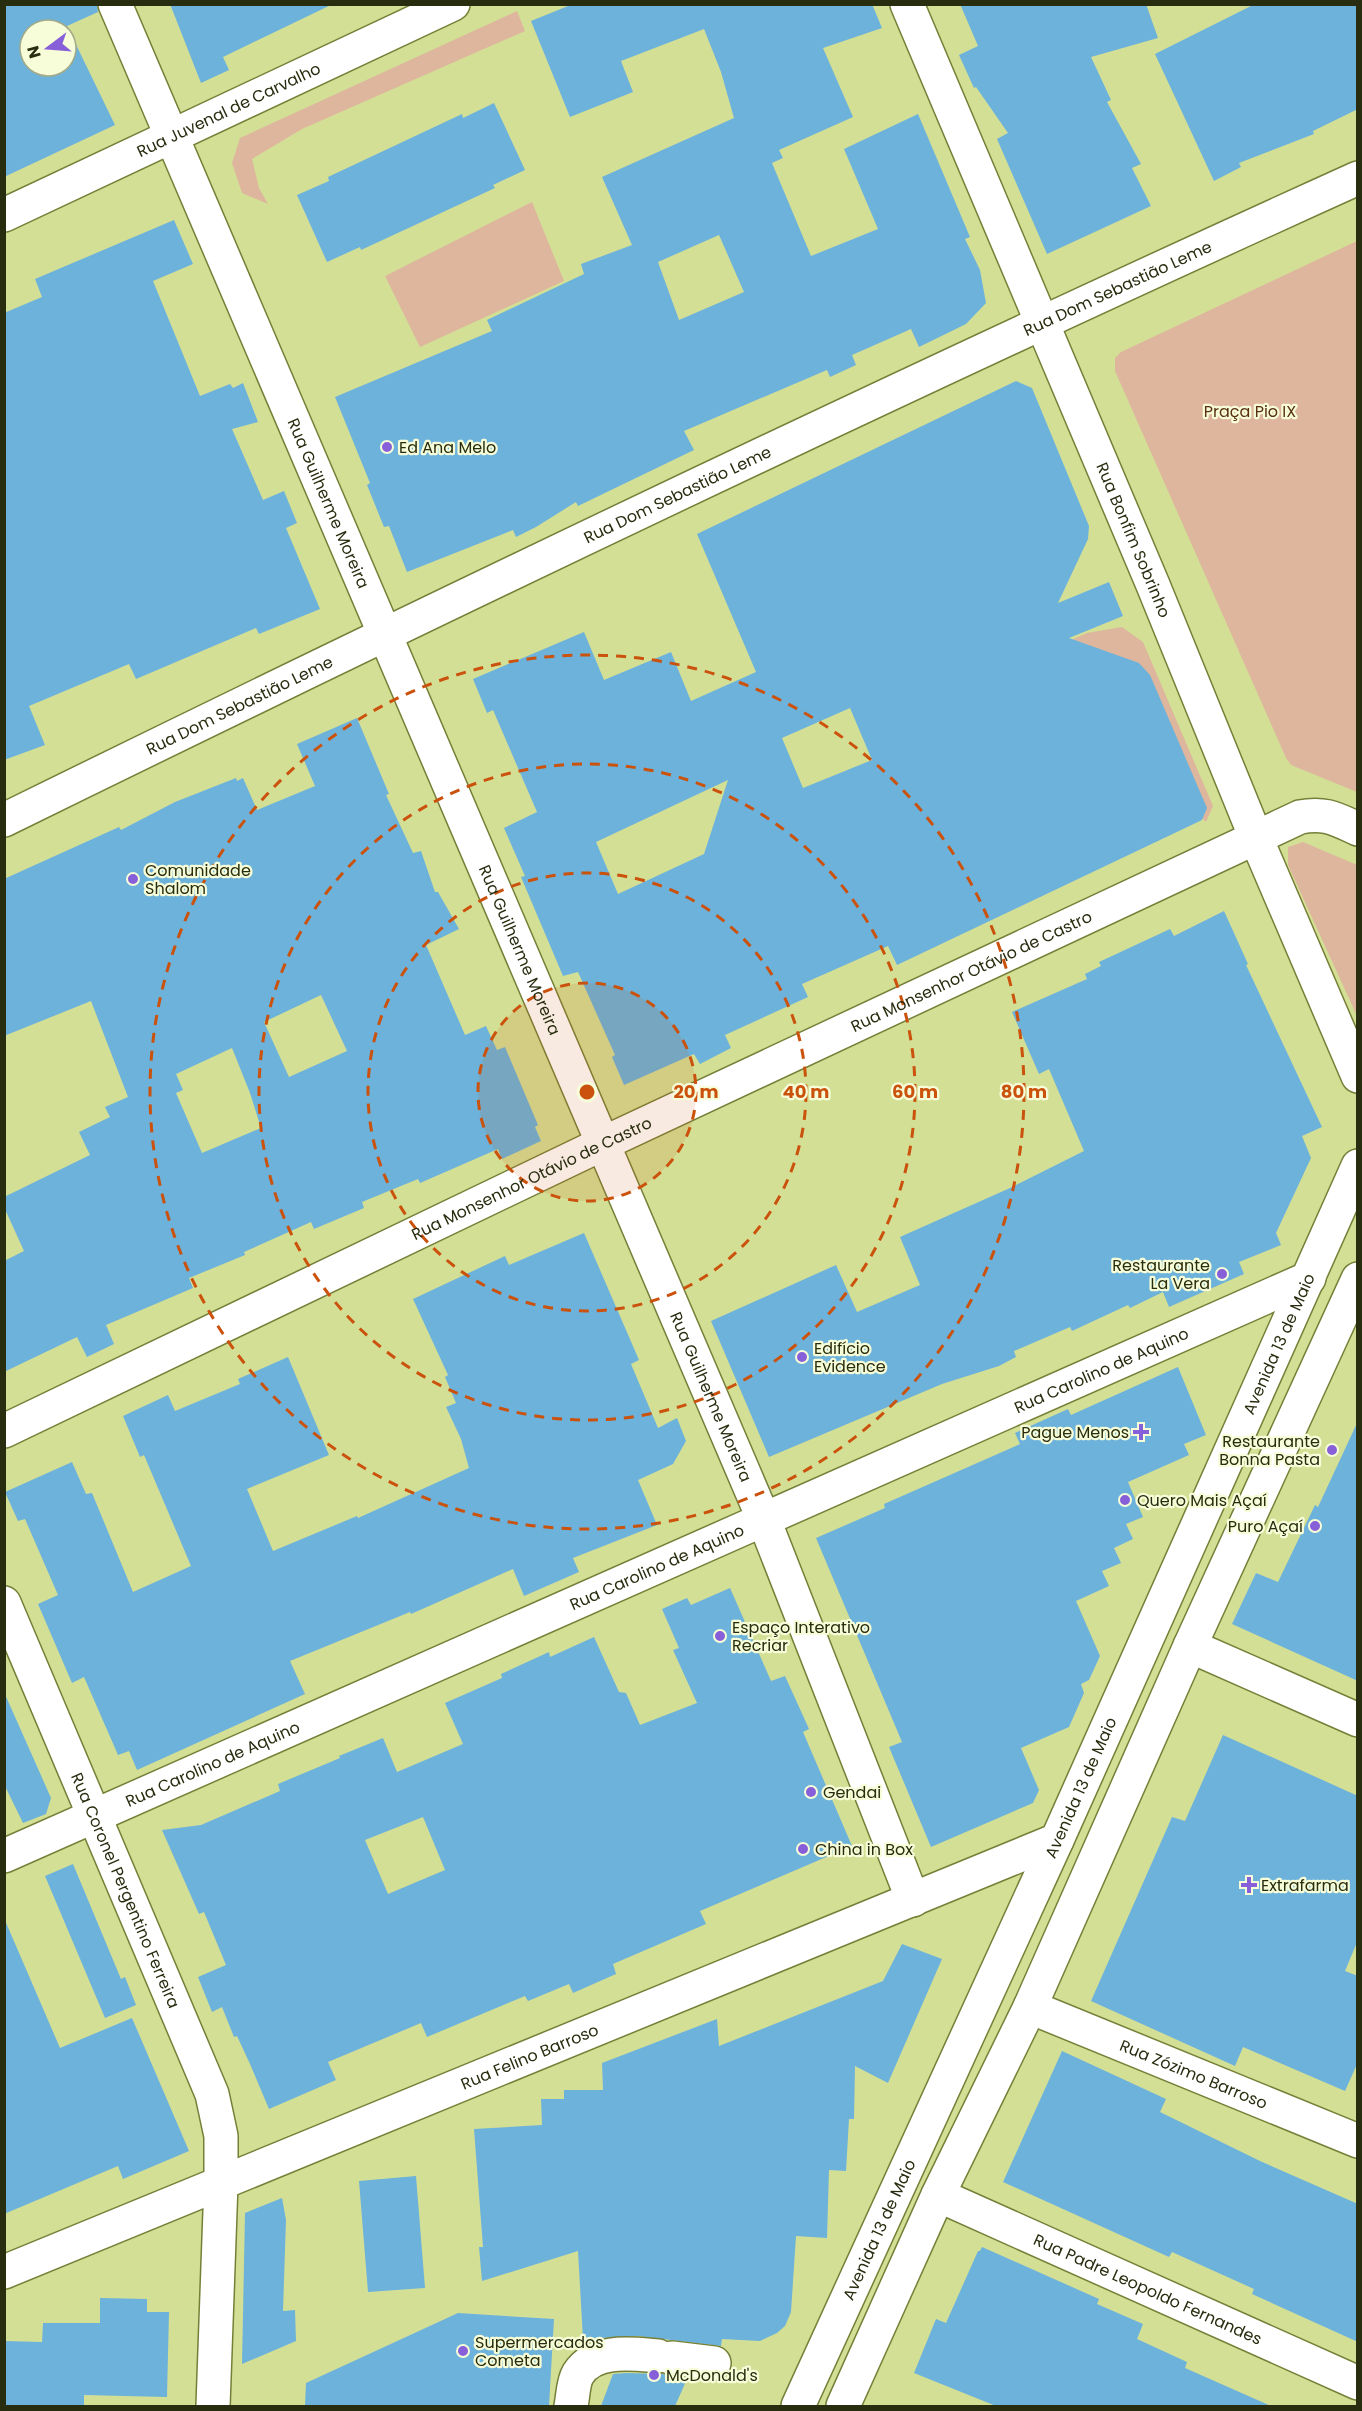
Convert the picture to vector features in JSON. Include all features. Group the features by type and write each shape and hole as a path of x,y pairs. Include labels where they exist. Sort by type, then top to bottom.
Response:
{"street":[{"name":"Rua Guilherme Moreira","path":"114,4 764,1521 913,1900"},
{"name":"Rua Juvenal de Carvalho","path":"4,215 453,4"},
{"name":"Rua Bonfim Sobrinho","path":"907,4 1358,1076"},
{"name":"Rua Dom Sebastião Leme","path":"4,820 382,634 1041,322 1358,178"},
{"name":"Rua Monsenhor Otávio de Castro","path":"4,1431 602,1144 1300,817 1315,814 1329,816 1358,829"},
{"name":"Avenida 13 de Maio","path":"798,2406 1057,1840 1358,1166"},
{"name":"Rua Carolino de Aquino","path":"4,1856 1309,1278"},
{"path":"843,2406 938,2195 1030,2007 1190,1646 1351,1311 1358,1279"},
{"name":"Rua Coronel Pergentino Ferreira","path":"4,1603 212,2094 220,2136 221,2183 213,2406"},
{"path":"1190,1646 1358,1720"},
{"name":"Rua Felino Barroso","path":"4,2272 1057,1840"},
{"name":"Rua Zózimo Barroso","path":"1030,2007 1358,2141"},
{"name":"Rua Padre Leopoldo Fernandes","path":"938,2195 1358,2383"},
{"path":"571,2406 577,2375 590,2361 599,2357 632,2354 714,2363"}],"green space":[{"path":"517,11 525,31 302,129 252,159 259,188 268,204 242,193 232,163 240,138"},
{"path":"532,202 564,281 420,347 385,276"},
{"name":"Praça Pio IX","path":"1357,241 1357,792 1291,765 1286,758 1115,371 1115,358 1121,352"},
{"path":"1122,627 1143,642 1213,806 1206,822 1168,783 1007,668 1087,633"},
{"path":"1303,842 1357,865 1357,1016 1288,865 1288,847"}],"building":[{"path":"4,4 97,4 98,12 78,21 78,18 18,18 18,78 78,78 78,49 115,125 4,177"},
{"path":"170,4 333,4 223,57 229,70 201,83"},
{"path":"573,4 872,4 882,28 823,48 853,117 779,150 783,158 772,163 811,256 878,229 844,149 918,114 970,237 965,239 980,270 986,303 966,324 919,347 911,329 852,355 856,365 830,377 827,370 684,431 694,450 578,506 576,502 516,537 513,530 407,572 389,526 384,527 367,485 370,483 335,397 492,331 487,320 584,274 581,264 632,245 602,177 734,118 721,72 704,29 621,61 633,92 570,117 531,21","holes":["719,235 744,292 679,320 658,262"]},
{"path":"960,4 1146,4 1158,38 1091,57 1111,100 1107,102 1141,164 1132,168 1151,206 1047,254 997,139 1008,133 976,87 974,88 959,55 978,46"},
{"path":"1255,4 1358,4 1358,109 1313,131 1314,134 1239,163 1241,167 1214,181 1155,54"},
{"path":"494,103 525,170 493,185 495,188 361,250 360,247 327,262 297,195 329,181 328,177 462,114 463,118"},
{"path":"174,220 193,264 153,281 200,396 230,384 233,388 243,383 258,422 232,429 263,500 284,491 297,523 286,528 320,609 259,634 256,628 136,679 129,664 29,706 45,745 4,760 4,313 42,297 35,279"},
{"path":"1016,381 1032,388 1089,526 1088,539 1058,603 1109,582 1123,616 1069,638 1139,663 1150,675 1207,808 1202,820 897,965 888,946 802,984 808,997 725,1035 731,1048 700,1064 694,1054 624,1085 612,1057 615,1055 578,972 563,976 521,877 525,876 504,828 537,812 493,710 487,713 473,679 584,632 604,680 671,652 691,701 756,672 697,534","holes":["850,708 872,760 803,788 782,738","728,780 704,854 618,894 596,842"]},
{"path":"357,718 389,794 386,795 413,853 421,851 435,892 438,892 459,929 426,945 465,1035 486,1026 497,1050 505,1047 538,1125 535,1127 541,1141 502,1159 498,1149 420,1183 418,1179 362,1202 364,1208 314,1229 311,1222 244,1252 245,1255 189,1278 193,1288 106,1325 114,1344 87,1357 77,1337 4,1372 4,1261 24,1251 4,1207 4,1197 90,1155 79,1132 110,1117 105,1107 128,1097 91,1001 4,1036 4,879 119,827 121,830 175,802 236,778 237,781 243,778 257,810 315,786 297,744","holes":["321,995 347,1051 289,1077 264,1022","232,1048 261,1128 202,1153 176,1093 183,1090 176,1074"]},
{"path":"1224,911 1248,964 1246,965 1322,1127 1302,1136 1311,1158 1276,1233 1281,1245 1239,1262 1244,1274 1169,1307 1163,1292 1130,1308 1128,1305 1072,1331 1070,1327 1014,1351 1016,1357 999,1366 942,1384 769,1457 711,1321 836,1265 857,1312 920,1285 900,1237 1010,1188 1084,1151 1049,1069 1039,1074 1012,1012 1087,979 1085,974 1101,966 1099,962 1170,929 1174,936"},
{"path":"584,1233 639,1360 631,1364 658,1428 677,1418 686,1441 673,1464 638,1480 657,1525 573,1558 579,1572 524,1596 513,1569 411,1614 410,1612 290,1661 305,1694 137,1770 129,1751 118,1755 84,1677 72,1683 38,1604 58,1595 25,1519 18,1521 5,1492 72,1462 86,1494 92,1493 133,1592 191,1566 144,1455 140,1457 123,1416 168,1395 175,1411 240,1384 238,1379 288,1357 329,1455 247,1489 273,1551 357,1516 358,1518 469,1468 461,1439 446,1407 456,1403 445,1377 448,1375 413,1299 505,1256 509,1265"},
{"path":"1178,1367 1206,1435 1184,1444 1189,1455 1128,1482 1143,1517 1126,1524 1133,1539 1114,1548 1121,1563 1102,1571 1109,1586 1076,1601 1100,1656 1089,1680 1081,1684 1084,1693 1069,1727 1021,1748 1039,1790 1033,1803 931,1847 889,1747 902,1742 816,1538 885,1508 884,1504 1020,1444 1015,1433 1068,1409 1071,1415"},
{"path":"1358,1421 1358,1681 1232,1624 1256,1573 1278,1582 1315,1505 1318,1507"},
{"path":"730,1588 771,1681 785,1676 809,1729 803,1732 852,1846 700,1911 706,1924 613,1964 616,1974 573,1993 569,1984 528,2001 525,1996 427,2037 421,2023 328,2062 336,2080 269,2109 222,2007 212,2012 198,1977 226,1965 204,1912 199,1914 162,1830 201,1825 280,1791 278,1784 383,1738 397,1772 463,1744 445,1703 502,1678 501,1674 549,1652 550,1657 594,1637 619,1692 626,1693 640,1725 697,1703 673,1650 679,1648 662,1609 687,1598 691,1605","holes":["423,1817 445,1870 388,1894 365,1840"]},
{"path":"4,1692 51,1798 46,1814 23,1823 4,1784"},
{"path":"1223,1735 1358,1796 1358,1940 1345,1971 1358,1976 1358,2062 1345,2091 1243,2047 1235,2066 1091,2001 1172,1817 1185,1821"},
{"path":"73,1864 121,1979 125,1977 136,2005 105,2018 45,1876"},
{"path":"4,1918 60,2048 132,2018 189,2151 123,2179 118,2166 4,2214"},
{"path":"902,1944 942,1959 888,2083 855,2066 854,2119 849,2119 846,2171 829,2170 827,2238 796,2236 791,2312 785,2326 777,2333 760,2341 722,2339 721,2346 638,2336 583,2339 578,2251 482,2281 479,2247 483,2247 474,2129 542,2125 541,2099 564,2099 564,2090 603,2090 602,2063 717,2019 719,2046 883,1981"},
{"path":"1062,2051 1166,2099 1160,2112 1260,2161 1358,2204 1358,2342 1252,2294 1254,2289 1172,2252 1169,2257 1003,2182"},
{"path":"416,2176 425,2288 368,2292 359,2181"},
{"path":"282,2198 286,2220 283,2311 295,2310 296,2341 242,2364 245,2213"},
{"path":"982,2247 1099,2299 1097,2304 1143,2324 1137,2339 1187,2362 1185,2368 1271,2406 996,2406 914,2373 936,2319 946,2323 978,2251"},
{"path":"100,2298 147,2299 147,2312 169,2312 167,2397 84,2395 84,2406 4,2406 4,2341 42,2342 43,2323 100,2323"},
{"name":"Supermercados Cometa","path":"458,2313 554,2319 549,2406 305,2406 306,2383"},
{"name":"McDonald's","path":"613,2374 662,2374 687,2379 675,2406 601,2406"}],"place":[{"name":"Ed Ana Melo","path":"387,447"},
{"name":"Comunidade Shalom","path":"133,879"},
{"name":"Restaurante La Vera","path":"1222,1274"},
{"name":"Edifício Evidence","path":"802,1357"},
{"name":"Pague Menos","path":"1141,1432"},
{"name":"Restaurante Bonna Pasta","path":"1332,1450"},
{"name":"Quero Mais Açaí","path":"1125,1500"},
{"name":"Puro Açaí","path":"1315,1526"},
{"name":"Espaço Interativo Recriar","path":"720,1636"},
{"name":"Gendai","path":"811,1792"},
{"name":"China in Box","path":"803,1849"},
{"name":"Extrafarma","path":"1249,1885"},
{"name":"Supermercados Cometa","path":"463,2351"},
{"name":"McDonald's","path":"654,2375"}]}
